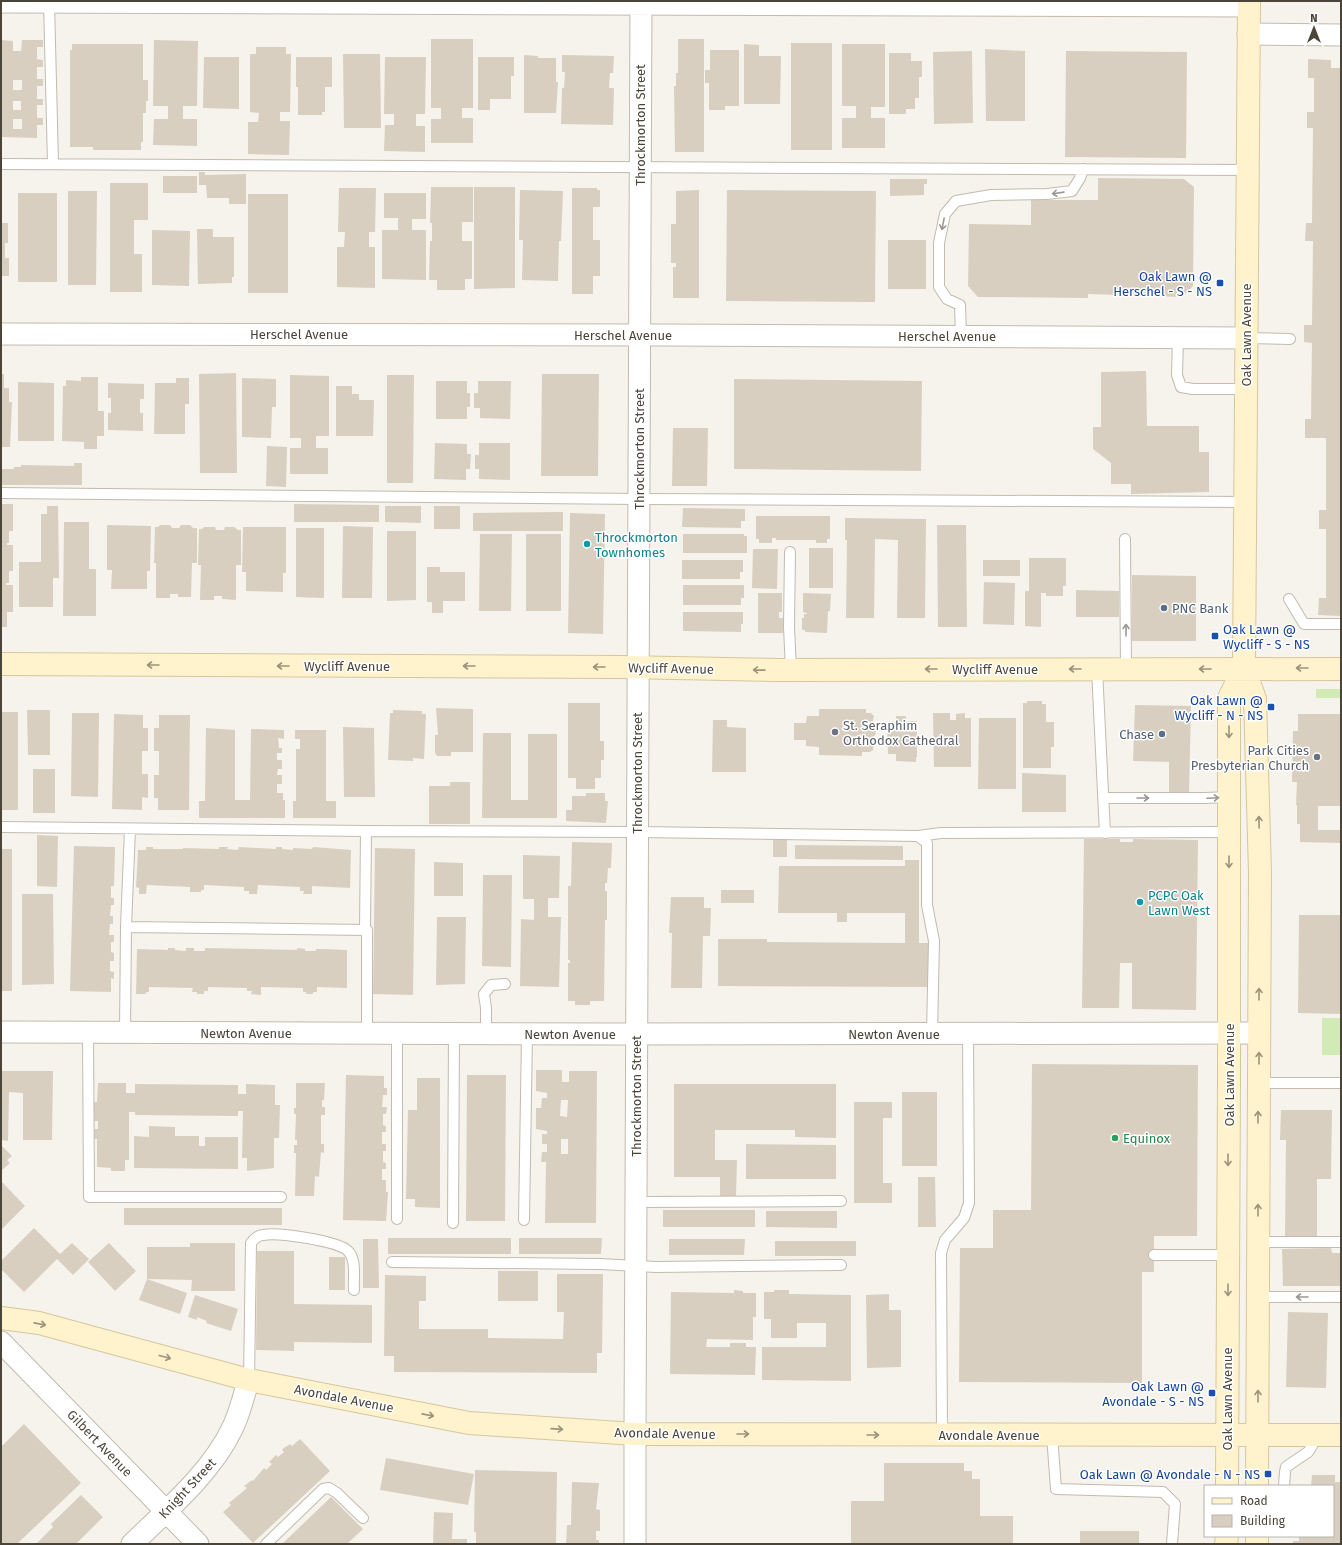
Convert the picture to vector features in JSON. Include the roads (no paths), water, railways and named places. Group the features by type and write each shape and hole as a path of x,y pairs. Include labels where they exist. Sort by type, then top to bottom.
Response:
{"main road":[{"name":"Oak Lawn Avenue","path":"1248,4 1244,668 1255,698 1260,873 1257,1485"},
{"name":"Wycliff Avenue","path":"1,664 638,667 792,670 1341,669"},
{"name":"Oak Lawn Avenue","path":"1227,1485 1229,1083 1228,698 1244,668"},
{"path":"1229,1083 1259,1083"},
{"name":"Avondale Avenue","path":"1,1318 39,1323 249,1380 469,1423 634,1434 1341,1435"}],"street":[{"path":"1,2 1248,4"},
{"name":"Throckmorton Street","path":"635,1544 634,1434 641,2"},
{"path":"1248,34 1341,35"},
{"name":"Herschel Avenue","path":"1,334 1246,338"},
{"name":"Newton Avenue","path":"1,1032 486,1034 1259,1033"},
{"name":"Gilbert Avenue","path":"1,1342 198,1544"},
{"name":"Knight Street","path":"132,1544 210,1466 233,1428 249,1380"}],"lane":[{"path":"49,2 53,164"},
{"path":"1,164 1247,170"},
{"path":"961,336 960,305 947,300 939,286 939,242 945,214 956,201 991,195 1047,194 1072,191 1080,178 1083,169"},
{"path":"1178,338 1177,375 1181,387 1192,389 1246,389"},
{"path":"1246,338 1290,339"},
{"path":"1,493 639,499 1245,502"},
{"path":"1125,539 1126,669"},
{"path":"790,552 789,627 792,670"},
{"path":"1289,599 1304,624 1341,624"},
{"path":"1097,669 1105,833"},
{"path":"1104,798 1229,797"},
{"path":"1,827 130,830 637,832 918,836 940,834 1229,832"},
{"path":"125,1032 126,927 130,830"},
{"path":"364,930 366,831"},
{"path":"918,836 927,843 927,905 934,941 932,1034"},
{"path":"126,927 367,930 367,1033"},
{"path":"486,1034 486,1008 484,994 491,985 505,984"},
{"path":"88,1032 89,1197 281,1197"},
{"path":"397,1033 397,1218"},
{"path":"453,1223 454,1033"},
{"path":"524,1220 527,1034"},
{"path":"942,1435 941,1253 945,1240 964,1218 969,1202 968,1034"},
{"path":"1259,1083 1341,1083"},
{"path":"636,1202 841,1201"},
{"path":"249,1380 251,1244 255,1238 263,1234 306,1238 348,1250 353,1259 354,1290"},
{"path":"1258,1242 1341,1242"},
{"path":"1154,1255 1228,1255"},
{"path":"392,1262 600,1264 635,1266 841,1265"},
{"path":"1258,1298 1341,1298"},
{"path":"1052,1435 1056,1489 1163,1492 1174,1504 1172,1544"},
{"path":"1284,1485 1284,1472 1286,1467 1308,1452 1312,1446 1312,1435"},
{"path":"266,1544 323,1489 329,1488 337,1493 362,1518"}],"place":[{"name":"Oak Lawn @ Herschel - S - NS","path":"1220,283"},
{"name":"Throckmorton Townhomes","path":"587,544"},
{"name":"PNC Bank","path":"1164,608"},
{"name":"Oak Lawn @ Wycliff - S - NS","path":"1215,636"},
{"name":"Oak Lawn @ Wycliff - N - NS","path":"1271,707"},
{"name":"St. Seraphim Orthodox Cathedral","path":"835,732"},
{"name":"Chase","path":"1162,734"},
{"name":"Park Cities Presbyterian Church","path":"1317,757"},
{"name":"PCPC Oak Lawn West","path":"1140,902"},
{"name":"Equinox","path":"1115,1138"},
{"name":"Oak Lawn @ Avondale - S - NS","path":"1212,1393"},
{"name":"Oak Lawn @ Avondale - N - NS","path":"1268,1474"}]}
